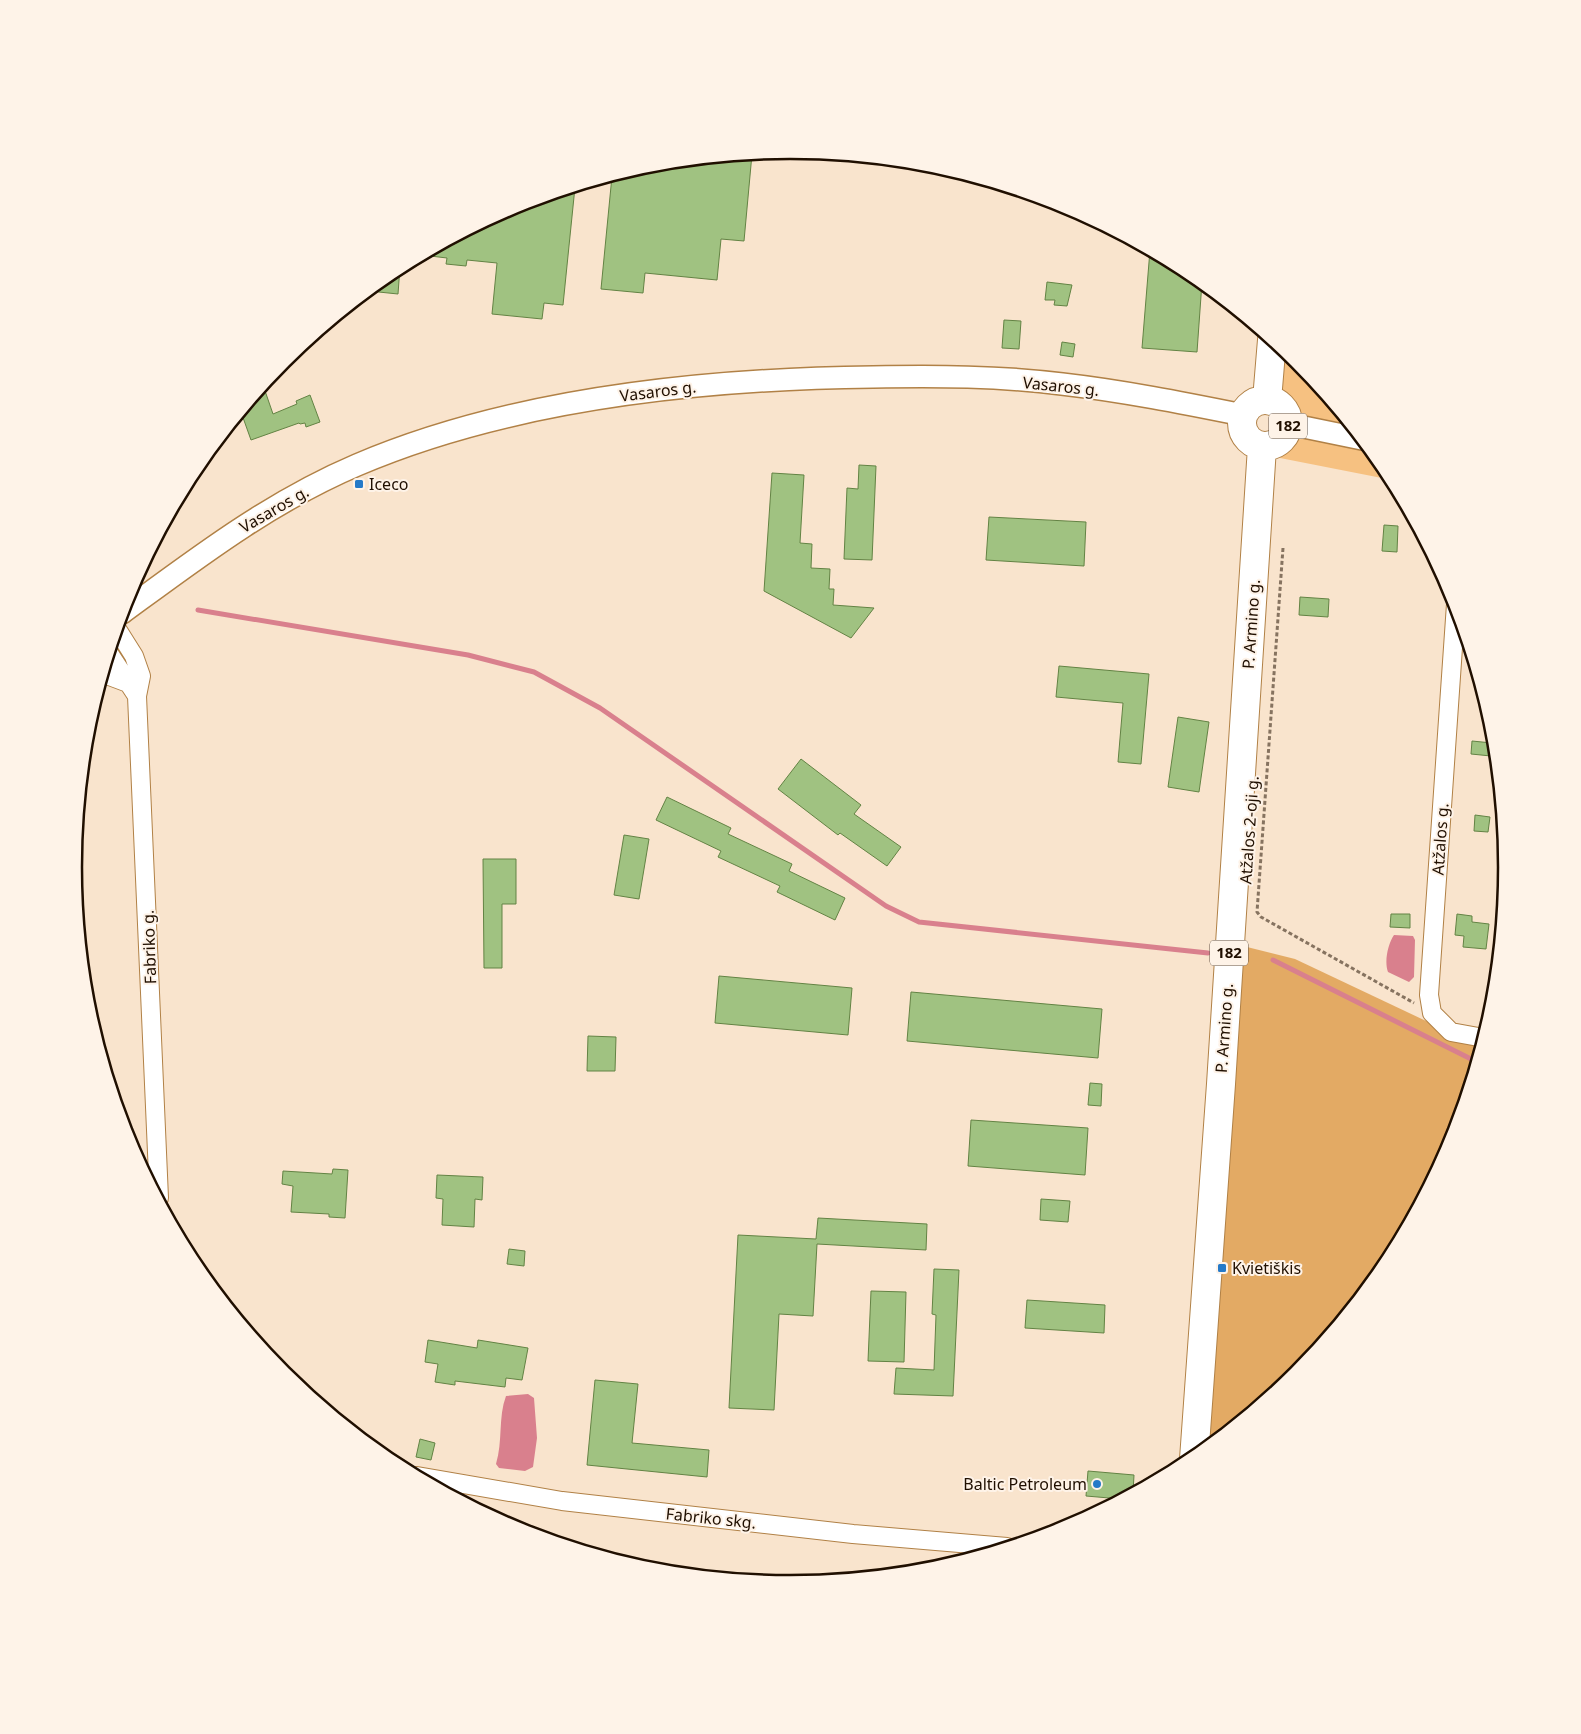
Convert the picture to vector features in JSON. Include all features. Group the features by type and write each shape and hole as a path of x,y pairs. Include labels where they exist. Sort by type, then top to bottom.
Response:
{"main road":[{"name":"182","path":"1267,400 1271,348"},
{"name":"182","path":"1267,400 1280,405 1285,410 1289,424 1288,432 1278,444 1262,447 1254,444 1243,432 1243,415 1252,404 1267,400"},
{"name":"P. Armino g.","path":"1195,1448 1221,1084 1262,447"}],"street":[{"name":"Vasaros g.","path":"132,605 241,527 283,501 358,464 424,441 492,421 638,392 766,380 936,376 1059,384 1150,397 1243,415"},
{"path":"1289,424 1353,437"},
{"name":"Atžalos g.","path":"1432,1014 1429,994 1455,622"},
{"name":"Fabriko g.","path":"121,636 134,656 141,676 133,689 157,1182"},
{"path":"114,661 133,689"},
{"path":"109,677 133,689"},
{"path":"1432,1014 1451,1032 1477,1037"},
{"name":"Fabriko skg.","path":"434,1479 562,1501 853,1534 991,1546"}],"path":[{"name":"Atžalos 2-oji g.","path":"1283,548 1257,912 1261,917 1432,1014"}],"shaded area":[{"path":"1281,357 1323,400 1344,427 1299,417 1291,411 1284,404 1280,394"},
{"path":"1305,438 1317,441 1319,438 1360,447 1382,478 1280,458 1290,442"},
{"path":"1394,935 1413,936 1415,940 1414,977 1409,982 1388,972 1386,963 1387,953"},
{"path":"1243,946 1295,959 1475,1044 1461,1095 1445,1138 1404,1221 1379,1260 1323,1334 1291,1368 1210,1438"},
{"path":"528,1394 534,1398 537,1438 533,1467 525,1471 499,1468 496,1464 502,1412 506,1396"}],"building":[{"path":"751,161 744,241 721,239 717,280 645,273 643,293 601,289 611,182 698,165"},
{"path":"574,193 563,305 544,303 542,319 492,314 497,263 467,260 466,266 446,264 447,258 433,256 477,232 520,213"},
{"path":"1149,257 1201,290 1197,352 1142,348"},
{"path":"399,277 398,294 377,292"},
{"path":"1047,282 1072,285 1067,306 1054,305 1055,300 1045,300"},
{"path":"1004,320 1021,321 1019,349 1002,348"},
{"path":"1062,342 1075,344 1073,357 1060,355"},
{"path":"265,392 273,414 297,404 296,401 310,395 320,422 306,427 305,423 299,423 251,440 243,418"},
{"path":"859,465 876,466 872,560 844,559 847,488 858,489"},
{"path":"772,473 804,475 800,543 812,544 811,568 830,569 829,589 834,589 833,605 874,608 851,638 764,591"},
{"path":"989,517 1086,522 1084,566 986,560"},
{"path":"1384,525 1398,526 1397,552 1382,551"},
{"path":"1300,597 1329,599 1328,617 1299,615"},
{"path":"1059,666 1149,674 1141,764 1118,762 1123,703 1056,697"},
{"path":"1178,717 1209,722 1199,792 1168,787"},
{"path":"1472,741 1487,743 1489,756 1471,754"},
{"path":"801,759 861,805 854,814 901,847 887,866 840,833 838,835 778,789"},
{"path":"667,797 731,828 728,834 792,864 789,871 845,898 835,920 777,892 780,886 718,857 721,851 656,820"},
{"path":"1475,815 1490,817 1488,832 1474,831"},
{"path":"624,835 649,839 639,899 614,895"},
{"path":"483,859 516,859 516,904 502,904 502,968 484,968"},
{"path":"1391,914 1410,914 1410,928 1390,927"},
{"path":"1457,914 1472,916 1472,922 1489,924 1486,949 1463,947 1464,936 1455,935"},
{"path":"719,976 852,988 848,1035 715,1023"},
{"path":"911,992 1102,1009 1098,1058 907,1041"},
{"path":"588,1036 616,1037 615,1071 587,1071"},
{"path":"1090,1083 1102,1084 1101,1106 1088,1105"},
{"path":"971,1120 1088,1128 1085,1175 968,1166"},
{"path":"333,1169 348,1170 345,1218 329,1217 329,1214 291,1212 293,1186 282,1184 283,1171 332,1174"},
{"path":"437,1175 483,1177 482,1200 475,1199 474,1227 442,1225 443,1199 436,1198"},
{"path":"1041,1199 1070,1201 1068,1222 1040,1220"},
{"path":"818,1218 927,1224 926,1250 817,1244 813,1316 779,1314 774,1410 729,1408 738,1235 816,1239"},
{"path":"509,1249 525,1251 524,1266 507,1264"},
{"path":"934,1269 959,1270 953,1396 894,1394 896,1368 934,1370 936,1315 932,1314"},
{"path":"871,1291 906,1292 904,1362 868,1361"},
{"path":"1027,1300 1105,1305 1104,1333 1025,1328"},
{"path":"428,1340 477,1348 478,1340 528,1348 522,1380 506,1378 505,1387 455,1381 455,1385 435,1382 438,1364 425,1362"},
{"path":"595,1380 638,1384 632,1443 709,1450 707,1477 587,1465"},
{"path":"420,1439 435,1443 431,1460 416,1457"},
{"path":"1088,1471 1134,1475 1133,1486 1111,1498 1086,1496"}],"waterway":[{"path":"198,610 468,655 534,672 600,708 886,906 919,922 1208,953"},
{"path":"1273,960 1471,1059"}],"place":[{"name":"Iceco","path":"359,484"},
{"name":"Kvietiškis","path":"1222,1268"},
{"name":"Baltic Petroleum","path":"1097,1484"}]}
